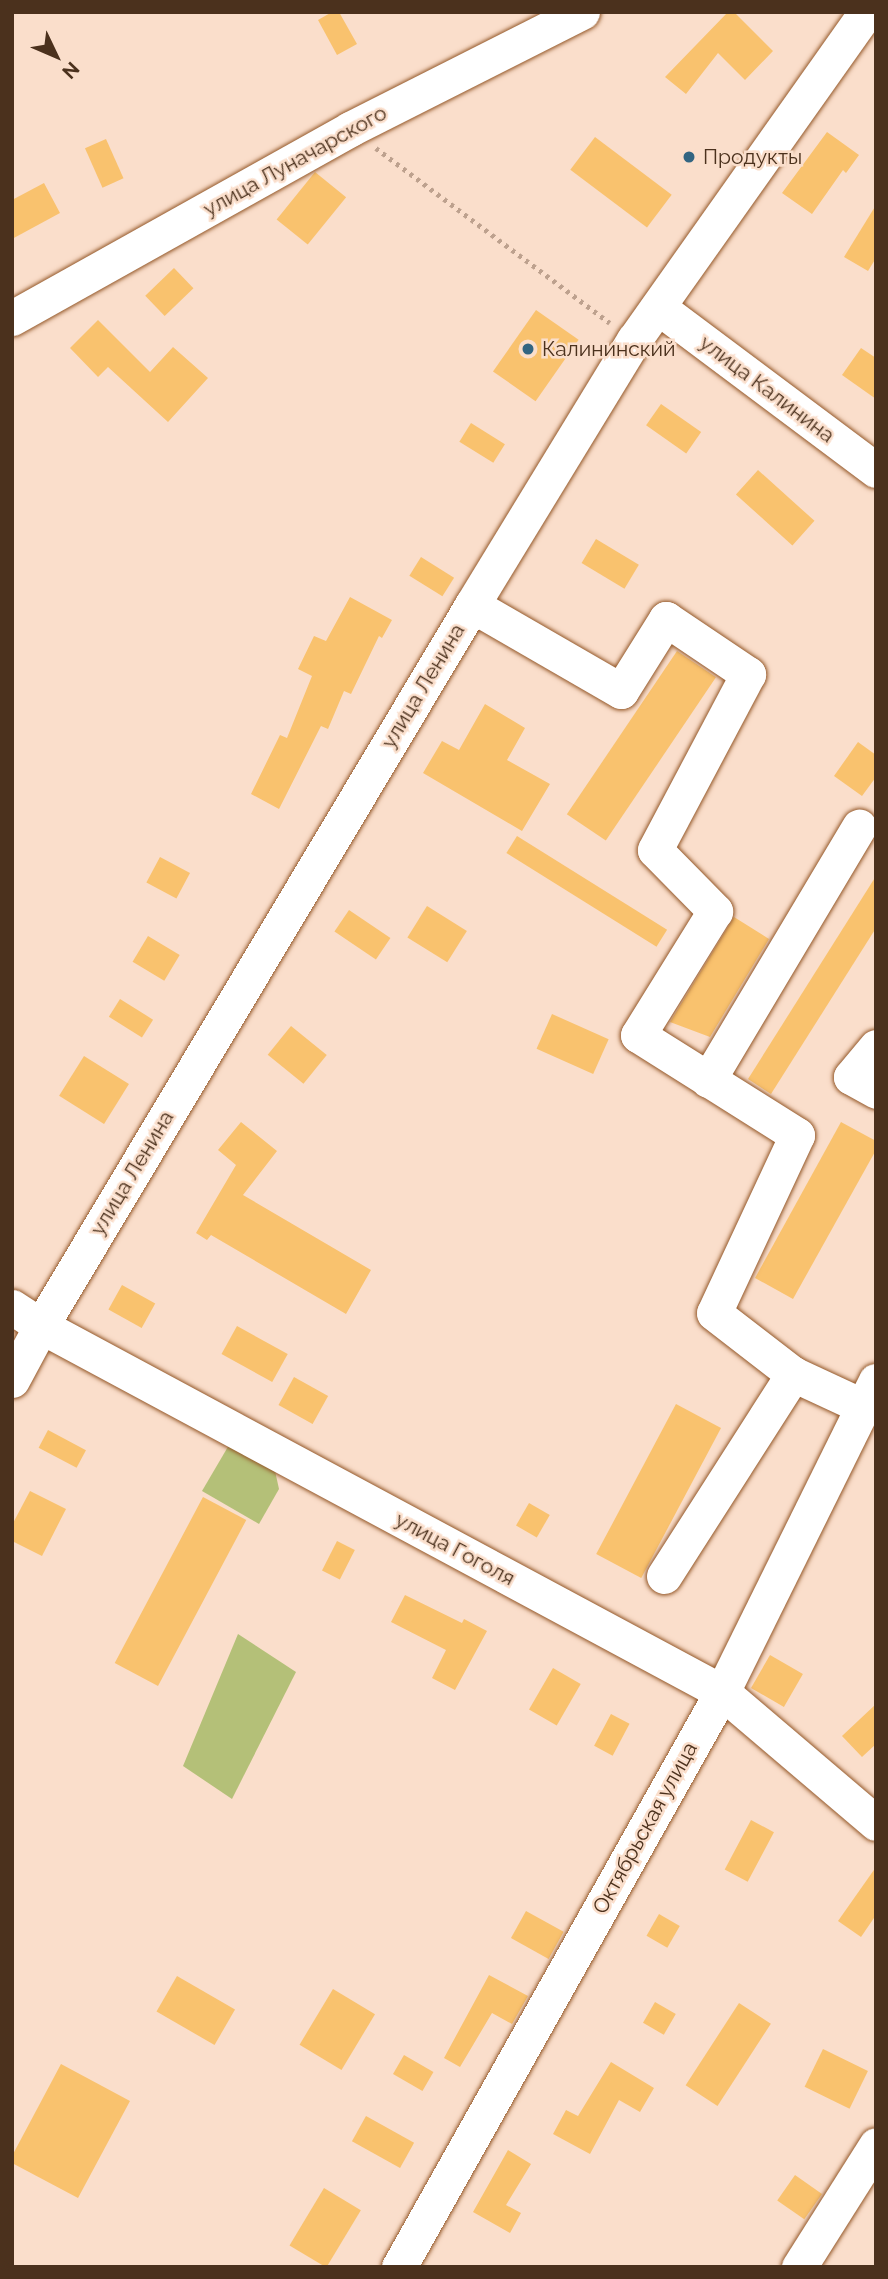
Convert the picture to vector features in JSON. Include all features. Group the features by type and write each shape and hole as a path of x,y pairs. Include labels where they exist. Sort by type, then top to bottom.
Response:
{"street":[{"name":"улица Луначарского","path":"12,318 350,129 582,12"},
{"name":"улица Ленина","path":"12,1380 41,1326 472,604 634,341 866,12"},
{"name":"улица Калинина","path":"658,307 876,470"},
{"path":"472,604 621,691 666,619 748,674 655,850 715,911 638,1035 797,1135 714,1313 793,1374 869,1394"},
{"path":"708,1080 859,827"},
{"path":"876,1048 851,1077 876,1091"},
{"name":"улица Гоголя","path":"12,1307 41,1326 722,1692 876,1823"},
{"path":"664,1576 793,1374"},
{"name":"Октябрьская улица","path":"399,2267 722,1692 869,1394"},
{"path":"799,2267 876,2145"}],"path":[{"path":"350,129 634,341"}],"green space":[{"path":"229,1445 275,1471 279,1489 259,1524 202,1491"},
{"path":"238,1634 296,1672 232,1799 183,1766"}],"building":[{"path":"332,12 339,12 357,44 337,55 318,20"},
{"path":"728,12 734,12 773,51 745,80 718,53 686,94 665,77"},
{"path":"827,132 859,155 846,173 843,170 812,214 782,193"},
{"path":"595,137 672,195 647,228 570,170"},
{"path":"106,139 123,178 102,188 85,148"},
{"path":"315,172 346,197 308,245 277,219"},
{"path":"44,183 60,213 12,239 12,200"},
{"path":"876,205 876,258 868,271 844,257"},
{"path":"174,268 193,288 165,316 145,296"},
{"path":"536,310 579,340 536,401 493,371"},
{"path":"98,320 150,372 173,347 208,378 168,422 108,367 98,377 70,348"},
{"path":"861,348 876,358 876,399 842,375"},
{"path":"661,404 701,432 686,453 646,425"},
{"path":"471,423 505,444 493,463 459,442"},
{"path":"758,470 814,521 792,545 736,495"},
{"path":"596,539 639,565 624,589 582,563"},
{"path":"421,557 454,578 442,596 409,576"},
{"path":"350,597 392,620 382,638 379,636 351,694 344,691 328,729 321,726 279,809 251,794 280,735 287,738 312,676 298,669 314,636 326,641"},
{"path":"677,651 716,677 606,841 567,814"},
{"path":"485,704 525,728 507,760 550,784 522,831 423,773 442,741 459,750"},
{"path":"858,742 876,755 876,777 862,796 834,776"},
{"path":"517,836 667,930 657,947 506,853"},
{"path":"160,857 190,873 176,899 146,883"},
{"path":"876,876 876,928 771,1094 748,1079"},
{"path":"427,906 467,931 447,962 407,937"},
{"path":"349,910 390,938 376,960 334,932"},
{"path":"734,917 769,939 710,1037 670,1022"},
{"path":"148,936 180,955 164,981 133,962"},
{"path":"120,999 153,1020 142,1037 109,1017"},
{"path":"552,1014 609,1039 593,1074 537,1049"},
{"path":"291,1026 327,1055 303,1084 268,1055"},
{"path":"84,1056 129,1084 104,1124 59,1096"},
{"path":"241,1122 277,1151 243,1195 371,1270 346,1314 211,1235 207,1240 196,1233 236,1165 218,1150"},
{"path":"841,1122 876,1141 876,1150 793,1299 755,1278"},
{"path":"122,1285 155,1303 142,1328 108,1309"},
{"path":"237,1326 288,1354 272,1382 221,1354"},
{"path":"294,1377 328,1396 313,1424 278,1405"},
{"path":"676,1404 721,1428 641,1578 596,1554"},
{"path":"48,1430 86,1450 77,1468 39,1448"},
{"path":"30,1491 66,1509 42,1556 12,1541 12,1525"},
{"path":"203,1497 246,1520 158,1686 115,1663"},
{"path":"529,1503 550,1515 537,1538 516,1526"},
{"path":"337,1541 355,1550 340,1579 322,1570"},
{"path":"405,1595 462,1623 464,1619 487,1631 455,1690 432,1678 446,1650 391,1622"},
{"path":"770,1655 803,1674 784,1707 751,1688"},
{"path":"553,1668 581,1684 557,1726 529,1710"},
{"path":"876,1704 876,1744 862,1757 842,1736"},
{"path":"611,1714 630,1724 613,1756 594,1746"},
{"path":"751,1820 774,1832 748,1882 725,1869"},
{"path":"876,1867 876,1915 861,1937 838,1921"},
{"path":"526,1911 564,1932 549,1959 511,1938"},
{"path":"659,1914 680,1926 667,1948 646,1936"},
{"path":"489,1975 528,1996 512,2024 492,2013 460,2067 444,2058"},
{"path":"177,1976 235,2010 215,2045 156,2012"},
{"path":"333,1989 375,2014 342,2070 300,2045"},
{"path":"655,2002 676,2014 664,2035 643,2023"},
{"path":"739,2003 771,2024 717,2106 686,2085"},
{"path":"823,2049 868,2071 850,2109 805,2087"},
{"path":"404,2055 433,2072 422,2091 393,2074"},
{"path":"611,2062 654,2088 640,2112 619,2100 590,2154 553,2134 566,2110 578,2116"},
{"path":"61,2064 130,2101 78,2198 12,2163 12,2156"},
{"path":"366,2116 414,2143 400,2168 352,2141"},
{"path":"508,2150 531,2164 506,2205 521,2213 510,2233 473,2212"},
{"path":"795,2175 822,2194 804,2219 777,2200"},
{"path":"324,2188 361,2210 327,2267 289,2245"}],"place":[{"name":"Продукты","path":"689,157"},
{"name":"Калининский","path":"528,349"}]}
